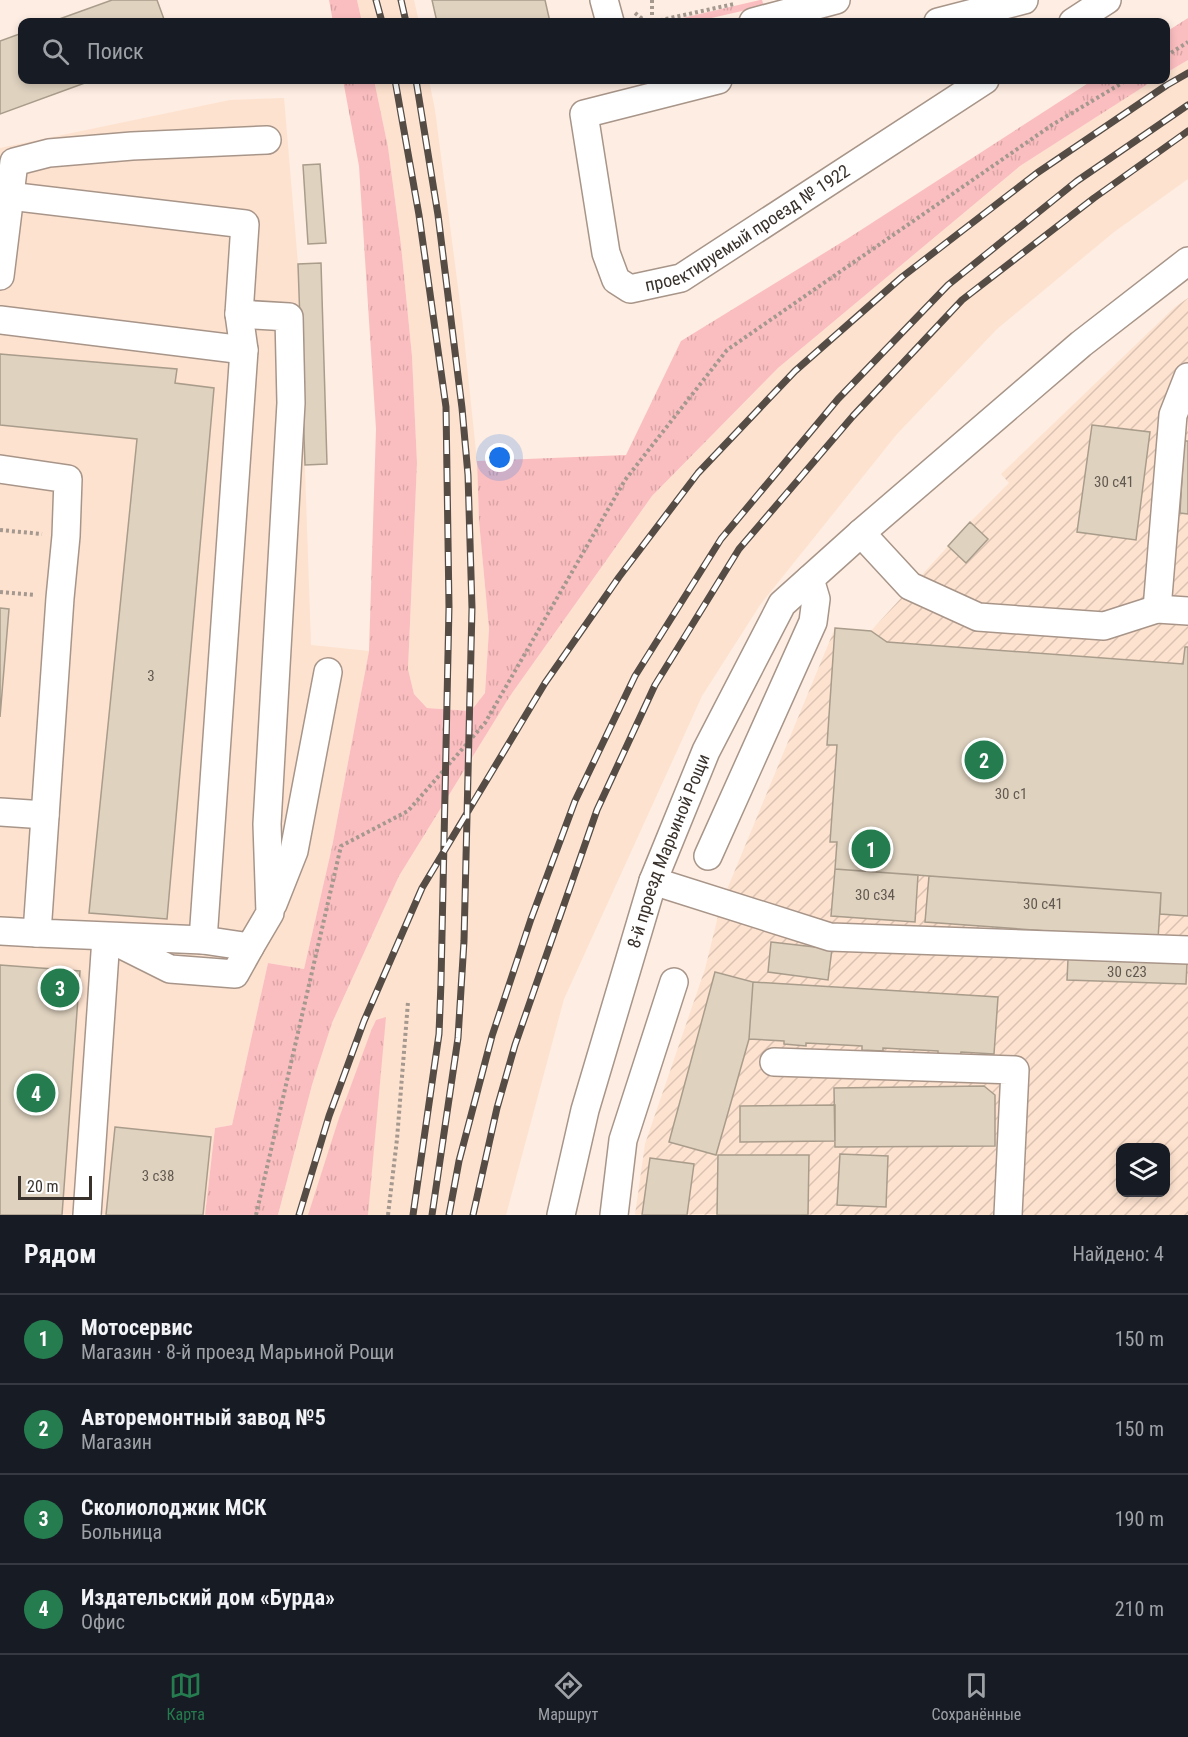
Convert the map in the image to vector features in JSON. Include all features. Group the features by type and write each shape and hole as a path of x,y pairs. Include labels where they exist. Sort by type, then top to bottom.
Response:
{"street":[{"path":"604,0 609,18"},
{"path":"747,13 836,0"},
{"path":"954,18 1024,0"},
{"path":"1078,18 1107,0"},
{"name":"проектируемый проезд № 1922","path":"702,84 584,114 606,253 616,280 630,289 681,278 979,84"},
{"path":"0,276 5,195 14,162 49,153 132,146 267,140"},
{"path":"5,195 245,224 239,314 244,350 204,940"},
{"name":"8-й проезд Марьиной Рощи","path":"561,1215 585,1110 652,881 706,751 782,604 861,533 1081,345 1188,261"},
{"path":"239,314 289,317 291,403 267,824 270,913"},
{"path":"0,320 244,350"},
{"path":"1157,609 1173,415 1188,377"},
{"path":"0,468 68,479 66,536 37,933"},
{"path":"861,533 910,586 978,617 1104,626 1157,609 1188,611"},
{"path":"708,856 813,622 816,599 810,579"},
{"path":"106,938 170,969 236,974 270,913 294,851 328,672"},
{"path":"0,812 45,815"},
{"path":"652,881 830,937 1188,950"},
{"path":"0,932 106,938 204,940 250,947"},
{"path":"87,1215 106,938"},
{"path":"614,1215 623,1140 674,982"},
{"path":"774,1062 1015,1070 1008,1215"}],"path":[{"path":"652,0 652,18"},
{"path":"632,5 639,18"},
{"path":"694,18 747,13"},
{"path":"1170,53 1188,42"},
{"path":"256,1215 341,846 408,811 485,723 625,480 727,350 1052,125 1119,84"},
{"path":"0,530 66,536"},
{"path":"0,592 60,598"},
{"path":"388,1215 397,1139 408,1002"}],"shaded area":[{"path":"357,0 414,0 418,18 361,18"},
{"path":"1188,60 1188,179 1114,232 997,329 897,434 760,605 702,696 564,999 506,1215 278,1215 312,1085 332,1023 399,876 510,696 652,496 778,368 1020,166 1147,84 1170,84 1170,71"},
{"path":"375,84 430,84 462,318 477,461 479,521 489,629 485,693 472,711 427,708 414,694 408,669 417,463 412,356 388,147"},
{"path":"284,98 298,264 311,645 369,651 332,847 304,969 268,963 232,1125 215,1128 205,1215 0,1215 0,148 230,100"},
{"path":"1188,298 1188,1215 635,1215 645,1144 705,969 721,904 835,628 871,631 970,522 1009,483 1001,474 1175,307"}],"green space":[{"path":"329,0 357,0 361,18 332,18"},
{"path":"762,0 764,6 712,18 683,18"},
{"path":"1188,18 1188,60 1170,71 1170,29"},
{"path":"344,84 375,84 388,147 412,356 417,463 408,669 414,694 427,708 471,711 485,693 489,629 479,521 477,461 626,455 681,341 847,239 1087,84 1148,84 1020,166 778,368 652,496 510,696 399,876 332,1023 312,1085 278,1215 205,1215 215,1128 232,1125 268,963 304,969 332,847 369,651 376,429 359,166"},
{"path":"386,1017 368,1215 308,1215 339,1118 371,1031 376,1020"}],"building":[{"path":"112,0 157,0 164,18 62,18"},
{"path":"432,0 545,0 549,18 436,18"},
{"path":"18,34 18,84 82,84 0,114 0,41"},
{"path":"320,164 326,243 308,244 303,165"},
{"path":"321,263 327,464 305,465 298,264"},
{"path":"0,354 177,369 175,383 214,388 167,919 89,913 137,439 0,425"},
{"path":"1092,425 1150,432 1136,540 1077,532"},
{"path":"1184,441 1188,441 1188,514 1180,513"},
{"path":"970,522 988,539 966,563 948,546"},
{"path":"0,608 9,609 0,717"},
{"path":"835,628 871,631 887,642 1183,664 1185,647 1188,647 1188,916 1160,914 1161,893 835,869 837,842 830,842 837,745 827,745"},
{"path":"835,869 918,875 915,922 831,916"},
{"path":"929,876 1161,893 1158,939 925,922"},
{"path":"771,942 832,949 828,980 768,972"},
{"path":"1068,959 1187,963 1186,984 1067,980"},
{"path":"0,965 80,971 62,1215 0,1215"},
{"path":"715,972 753,982 749,1039 716,1155 669,1142"},
{"path":"753,982 998,997 994,1054 961,1052 960,1056 938,1055 938,1051 883,1048 883,1051 862,1050 862,1046 806,1043 806,1046 784,1044 784,1041 749,1039"},
{"path":"984,1086 995,1095 995,1146 835,1147 834,1088"},
{"path":"835,1105 835,1141 740,1142 740,1106"},
{"path":"115,1127 211,1137 203,1215 106,1215"},
{"path":"840,1154 888,1156 886,1207 837,1205"},
{"path":"718,1155 809,1155 808,1215 717,1215"},
{"path":"650,1158 694,1164 687,1215 642,1215"}],"railway":[{"path":"376,0 381,18"},
{"path":"401,0 405,18"},
{"path":"1170,83 1188,73"},
{"path":"396,84 419,215 446,407 449,607 439,1034 413,1215"},
{"path":"417,84 438,215 462,408 468,475 472,608 464,941 458,1038 432,1215"},
{"path":"299,1215 329,1116 364,1021 422,888 545,683 619,577 698,473 795,371 902,277 1037,173 1169,84"},
{"path":"449,1215 459,1161 492,1036 531,919 575,801 635,676 721,539 838,399 948,285 1077,181 1188,105"},
{"path":"473,1215 497,1108 515,1045 597,810 655,685 739,549 853,416 962,300 1094,198 1188,131"}],"place":[{"name":"Авторемонтный завод №5","path":"984,760"},
{"name":"Мотосервис","path":"871,849"},
{"name":"Сколиолоджик МСК","path":"60,988"},
{"name":"Издательский дом «Бурда»","path":"36,1093"}]}
